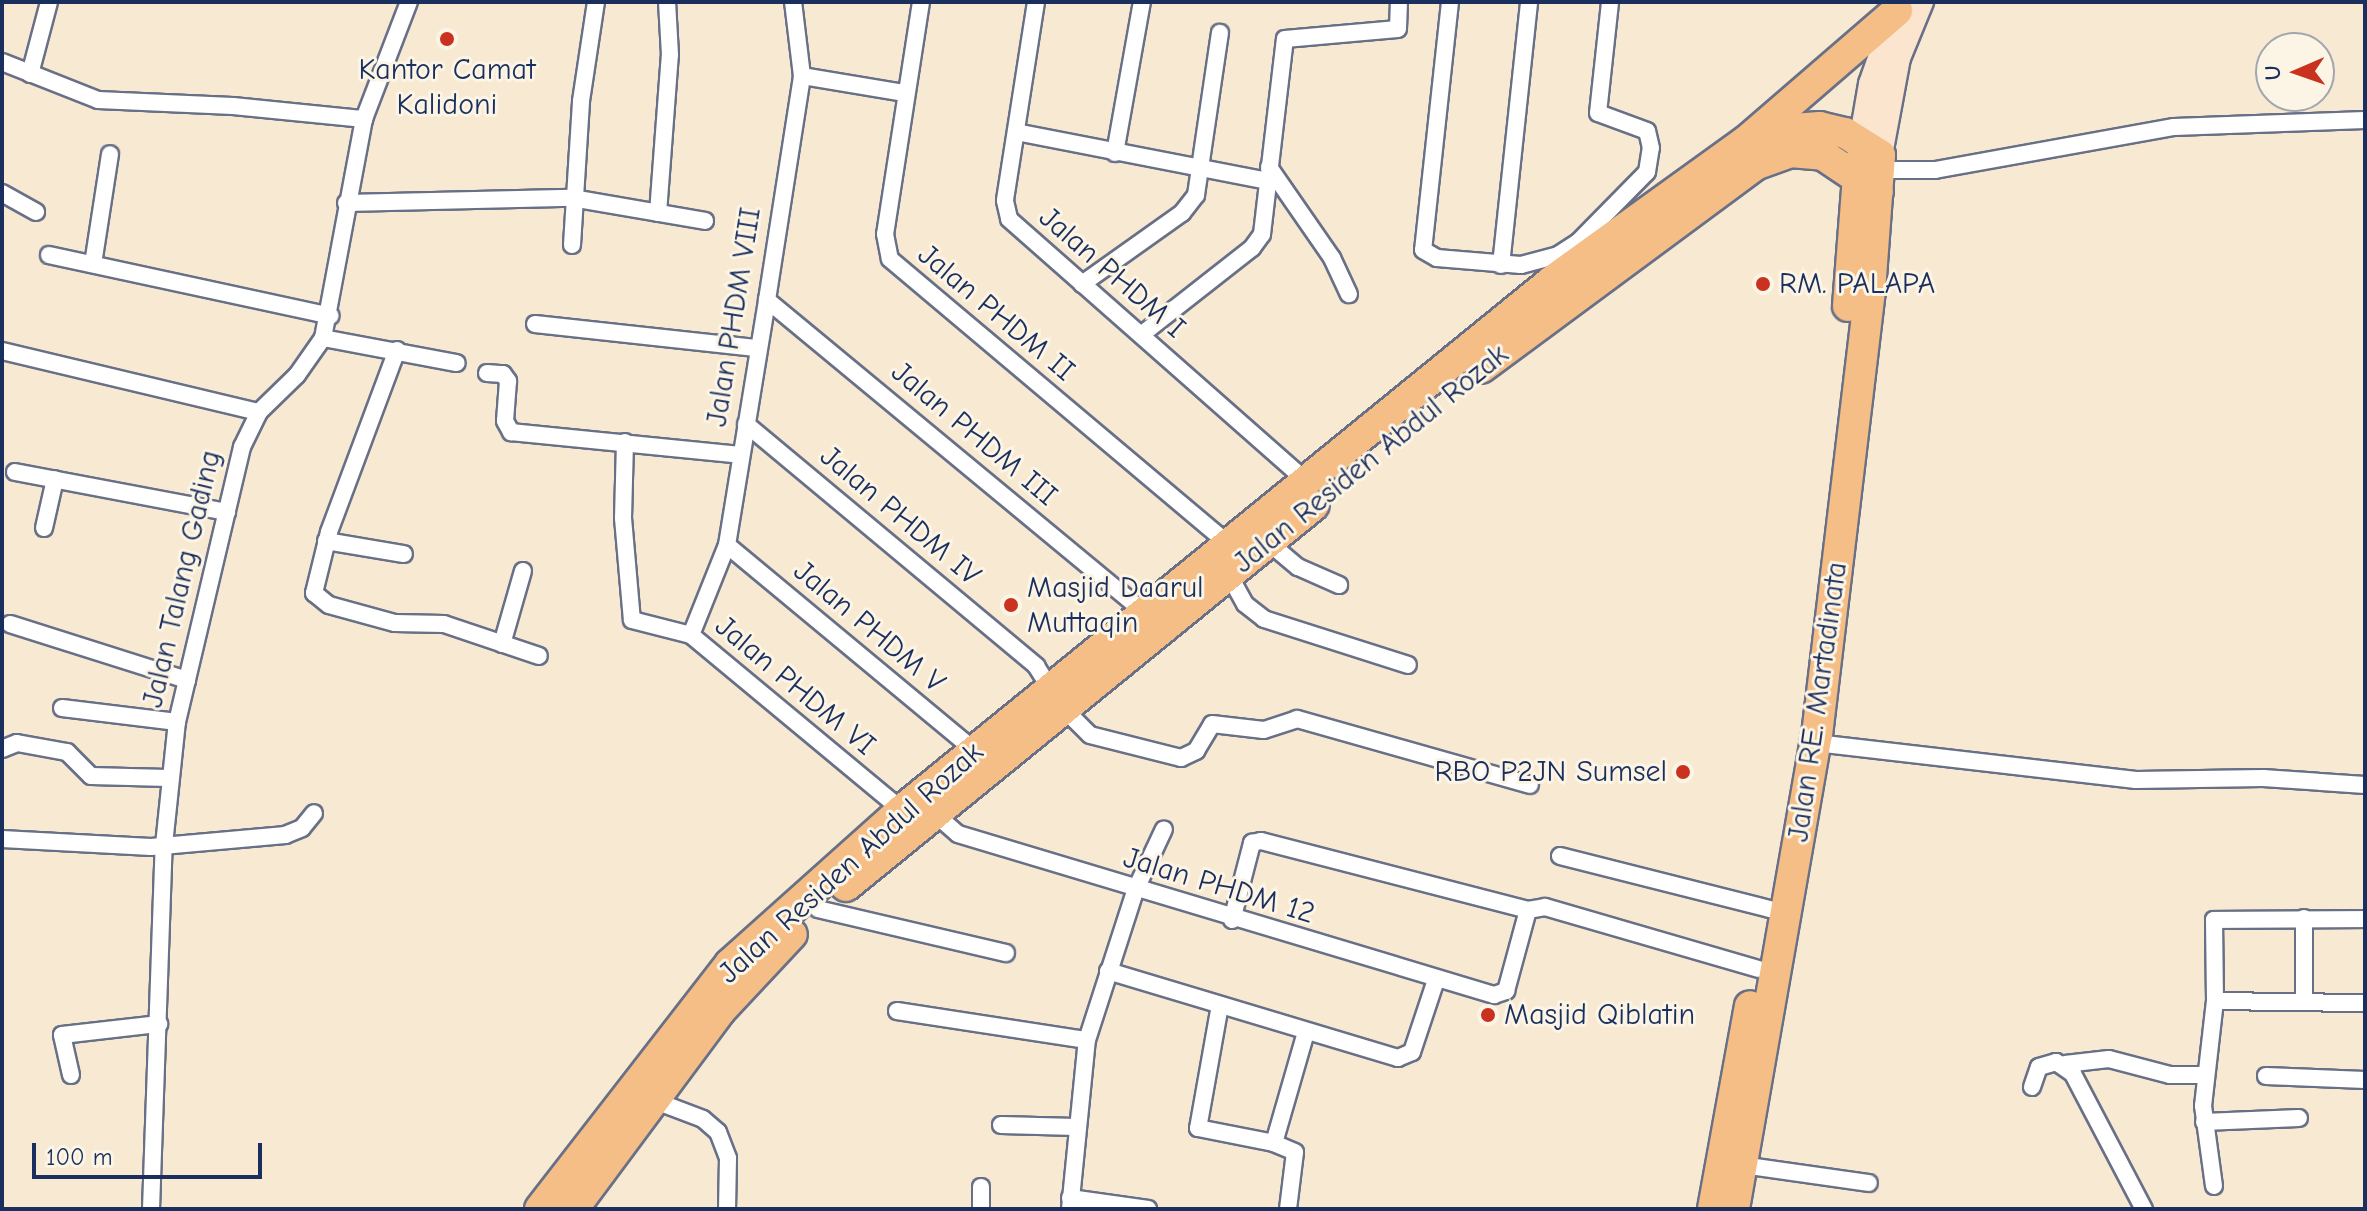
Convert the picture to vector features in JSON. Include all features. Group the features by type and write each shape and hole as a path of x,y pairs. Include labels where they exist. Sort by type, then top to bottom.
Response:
{"highway":[{"name":"Jalan Residen Abdul Rozak","path":"540,1209 730,964 902,810 975,751 1057,697 1230,560 1308,483 1470,353 1562,263 1745,142 1906,5"},
{"path":"1745,142 1803,127 1831,129 1871,167"},
{"name":"Jalan Residen Abdul Rozak","path":"573,1209 720,1011 818,909 935,814 1145,613 1230,560 1268,542 1479,369 1739,174 1774,156 1809,152 1871,167"},
{"name":"Jalan RE. Martadinata","path":"1734,1209 1788,848 1816,743 1832,533 1871,167"},
{"path":"1713,1209 1770,909 1788,848 1800,735 1832,533"}],"street":[{"path":"30,74 49,2"},
{"name":"Jalan Talang Gading","path":"151,1209 164,845 168,778 177,722 242,447 259,412 297,375 323,338 330,316 346,203 364,119 409,2"},
{"path":"572,245 572,198 596,2"},
{"path":"658,213 670,55 667,2"},
{"name":"Jalan PHDM VIII","path":"691,635 727,545 756,348 767,300 802,76 793,2"},
{"name":"Jalan PHDM II","path":"921,2 885,234 890,259 1230,560 1245,604 1264,619 1408,665"},
{"name":"Jalan PHDM I","path":"1036,2 1006,214 1308,483"},
{"path":"1115,153 1142,2"},
{"path":"1141,335 1258,241 1285,39 1398,29 1399,2"},
{"path":"1450,2 1422,247 1437,258 1501,265 1562,263 1637,188 1650,161 1649,137 1642,126 1605,120 1598,113 1610,2"},
{"path":"1501,265 1529,2"},
{"path":"1906,5 1871,84 1871,167 1935,170 2174,127 2365,120"},
{"path":"1082,284 1182,213 1196,195 1220,33"},
{"path":"2,62 98,100 233,106 364,119"},
{"path":"802,76 905,93"},
{"path":"1016,132 1201,169 1268,174 1332,258 1349,294"},
{"path":"93,264 110,154"},
{"path":"2,193 36,212"},
{"path":"346,203 572,198 705,221"},
{"path":"49,255 330,316"},
{"name":"Jalan PHDM III","path":"767,300 1145,613"},
{"path":"535,324 756,348"},
{"path":"323,338 457,363"},
{"path":"397,350 312,585 320,601 395,623 444,624 539,656"},
{"path":"2,351 259,412"},
{"path":"487,373 503,374 508,381 505,421 511,432 740,455"},
{"name":"Jalan PHDM IV","path":"746,424 1036,666 1057,697 1090,735 1181,758 1196,751 1212,724 1264,730 1297,719 1530,785"},
{"name":"Jalan PHDM VI","path":"625,442 623,518 632,581 631,617 638,625 691,635 902,810"},
{"path":"15,472 227,512"},
{"path":"44,528 55,479"},
{"path":"326,541 404,554"},
{"path":"1268,542 1298,567 1339,585"},
{"name":"Jalan PHDM V","path":"727,545 975,751"},
{"path":"502,644 523,571"},
{"path":"10,624 187,680"},
{"path":"62,708 177,722"},
{"path":"2,749 17,743 67,752 91,776 168,778"},
{"path":"1816,743 2136,780 2263,778 2365,785"},
{"path":"2,839 164,845 285,835 302,828 314,813"},
{"name":"Jalan PHDM 12","path":"935,814 958,834 1135,891 1494,995 1506,991 1528,910"},
{"path":"1148,1209 1070,1204 1087,1040 1135,891 1164,829"},
{"path":"1232,920 1252,843 1261,841 1528,910 1545,907 1758,969"},
{"path":"1560,856 1770,909"},
{"path":"818,909 1006,953"},
{"path":"2304,918 2304,1000"},
{"path":"2214,1186 2204,1122 2203,1075 2215,1001 2214,920 2365,919"},
{"path":"1108,971 1402,1058 1412,1052 1436,980"},
{"path":"2215,1001 2365,1003"},
{"path":"1220,1005 1198,1128 1274,1143 1295,1152 1288,1209"},
{"path":"897,1011 1087,1040"},
{"path":"71,1075 62,1035 159,1024"},
{"path":"1274,1143 1306,1032"},
{"path":"2032,1087 2039,1067 2109,1059 2170,1075 2203,1075"},
{"path":"2065,1064 2144,1209"},
{"path":"2266,1076 2365,1080"},
{"path":"653,1100 703,1119 718,1132 728,1158 727,1209"},
{"path":"2204,1122 2299,1118"},
{"path":"1001,1125 1076,1127"},
{"path":"1742,1165 1869,1183"},
{"path":"981,1187 981,1209"}],"place":[{"name":"Kantor Camat Kalidoni","path":"447,39"},
{"name":"RM. PALAPA","path":"1763,284"},
{"name":"Masjid Daarul Muttaqin","path":"1011,605"},
{"name":"RBO P2JN Sumsel","path":"1683,772"},
{"name":"Masjid Qiblatin","path":"1488,1015"}]}
